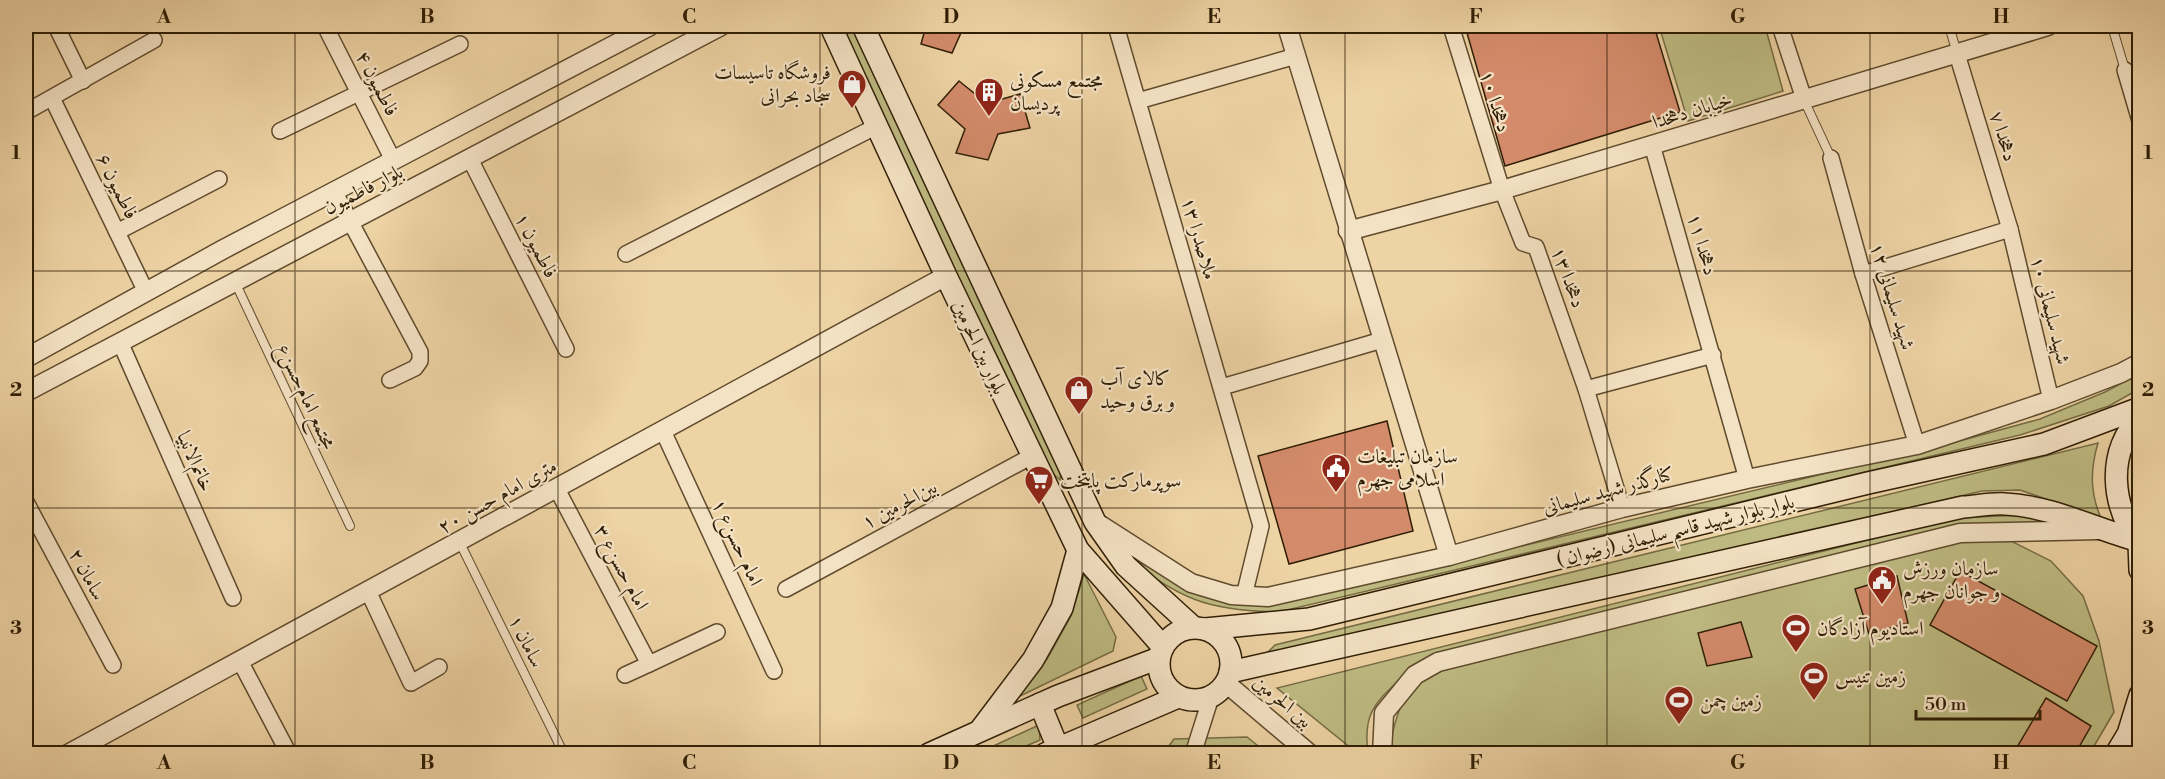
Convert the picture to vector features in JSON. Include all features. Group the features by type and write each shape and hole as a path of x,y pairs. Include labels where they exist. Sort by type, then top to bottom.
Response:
{"main road":[{"name":"بلوار بین الحرمین","path":"834,26 833,31 876,126 1078,550 1161,652"},
{"name":"بلوار بین الحرمین","path":"863,26 1095,522 1126,566 1199,628"},
{"name":"بلوار بلوار شهید قاسم سلیمانی (رضوان )","path":"1199,628 1309,619 1868,483 2044,444 2139,408"},
{"path":"2139,417 2124,441 2116,465 2116,490 2122,515 2138,542 2139,570"},
{"path":"1052,496 1077,482"},
{"name":"بلوار بلوار شهید قاسم سلیمانی (رضوان )","path":"1223,684 1963,507 2005,504 2047,511 2138,542"},
{"path":"980,731 1033,660 1062,608 1078,550"},
{"path":"929,753 1161,652 1181,630 1199,628 1223,641 1229,651 1223,684 1189,700 1178,697 1162,680 1161,652"},
{"path":"2115,753 2128,734 2139,695"},
{"path":"1040,704 1051,751 1178,697"}],"street":[{"path":"56,26 83,81"},
{"name":"فاطمیون ۴","path":"325,26 393,160"},
{"name":"بلوار فاطمیون","path":"26,358 146,291 650,26"},
{"name":"بلوار فاطمیون","path":"26,392 720,26"},
{"name":"ملاصدرا ۱۳","path":"1116,26 1261,525 1244,596"},
{"path":"1287,26 1449,556"},
{"name":"دهخدا ۱۰","path":"1451,26 1502,190"},
{"path":"1780,26 1804,99"},
{"name":"خیابان دهخدا","path":"1348,231 1502,190 2048,26"},
{"path":"26,112 154,40"},
{"path":"280,131 460,44"},
{"name":"دهخدا ۷","path":"1958,54 2010,229"},
{"path":"1138,101 1296,56"},
{"path":"2124,70 2139,121"},
{"name":"فاطمیون ۶","path":"52,98 146,291"},
{"path":"626,254 876,126"},
{"name":"دهخدا ۱۱","path":"1652,145 1747,479"},
{"name":"شهید سلیمانی ۱۲","path":"1831,158 1863,274 1917,445"},
{"name":"فاطمیون ۱","path":"470,159 566,350"},
{"path":"117,232 219,179"},
{"name":"دهخدا ۱۳","path":"1502,190 1523,243 1536,247 1586,389"},
{"path":"334,191 420,352 420,362 415,368 390,380"},
{"path":"1863,274 2010,229"},
{"name":"شهید سلیمانی ۱۰","path":"2010,229 2051,400"},
{"name":"۲۰ متری امام حسن","path":"76,752 946,276"},
{"path":"1222,387 1382,340"},
{"name":"خاتم‌الانبیا","path":"120,342 233,598"},
{"path":"1622,508 1586,389 1713,355"},
{"name":"کنارگذر شهید سلیمانی","path":"1095,522 1191,583 1231,595 1268,597 1449,556 1622,508 1747,479 1917,445 2051,400 2121,373 2139,363"},
{"name":"امام حسن‌ع ۱","path":"663,431 774,671"},
{"name":"بین‌الحرمین ۱","path":"786,589 1032,456"},
{"name":"امام حسن‌ع ۳","path":"558,489 649,664"},
{"name":"سامان ۲","path":"26,502 113,665"},
{"path":"1382,753 1384,714 1415,675 1438,662 1960,533 2099,530"},
{"path":"368,591 411,683 439,667"},
{"path":"625,675 717,632"},
{"path":"240,661 289,753"},
{"path":"1193,753 1223,684"},
{"name":"بین الحرمین","path":"1223,684 1310,753"}],"lane":[{"path":"1949,26 1958,54"},
{"path":"2112,26 2124,70"},
{"path":"1804,99 1831,158"},
{"name":"مجتمع امام‌حسن‌ع","path":"235,280 350,526"},
{"name":"سامان ۱","path":"460,543 564,753"}],"shaded area":[{"path":"848,26 855,27 1061,464 1060,480 1048,469 845,40"},
{"path":"1659,26 1765,26 1783,91 1688,121"},
{"path":"2139,374 2139,389 2109,406 2020,435 1279,612 1232,609 1195,600 1161,582 1123,554 1189,587 1235,602 1430,568 1952,443 2040,419 2105,392"},
{"path":"2098,443 2092,481 2101,518 2020,490 1982,491 1270,656 1268,652 1275,645"},
{"path":"2021,515 2068,527 1997,526 1408,671 1381,698 1370,715 1368,753 1357,753 1277,688 1956,518"},
{"name":"استادیوم آزادگان","path":"1962,535 2009,540 2051,561 2083,596 2099,641 2114,712 2090,753 1391,754 1389,751 1398,712 1403,702 1417,683 1439,666"},
{"path":"1084,574 1116,637 1113,651 1018,697 1047,659 1071,616"},
{"path":"1141,676 1147,689 1083,718 1077,705"},
{"path":"1039,725 1040,740 1010,753 976,754"},
{"path":"1247,737 1267,753 1163,754 1174,739"}],"building":[{"path":"926,26 964,26 952,53 921,44"},
{"path":"1465,26 1654,26 1680,112 1505,166"},
{"name":"مجتمع مسکونی پردیسان","path":"959,81 979,97 999,100 1020,94 1030,128 998,134 988,160 956,153 965,129 938,105"},
{"name":"سازمان تبلیغات اسلامی جهرم","path":"1387,421 1413,531 1289,564 1258,456"},
{"path":"1960,571 2097,646 2067,701 1930,625"},
{"name":"سازمان ورزش و جوانان جهرم","path":"1897,576 1908,623 1869,634 1855,589"},
{"path":"1741,622 1752,657 1707,666 1698,633"},
{"path":"2046,698 2091,726 2075,754 2013,754"}],"place":[{"name":"فروشگاه تاسیسات سجاد بحرانی","path":"852,110"},
{"name":"مجتمع مسکونی پردیسان","path":"989,118"},
{"name":"کالای آب و برق وحید","path":"1079,416"},
{"name":"سازمان تبلیغات اسلامی جهرم","path":"1336,494"},
{"name":"سوپرمارکت پایتخت","path":"1039,506"},
{"name":"سازمان ورزش و جوانان جهرم","path":"1882,606"},
{"name":"استادیوم آزادگان","path":"1796,654"},
{"name":"زمین تنیس","path":"1814,702"},
{"name":"زمین چمن","path":"1679,726"}]}
